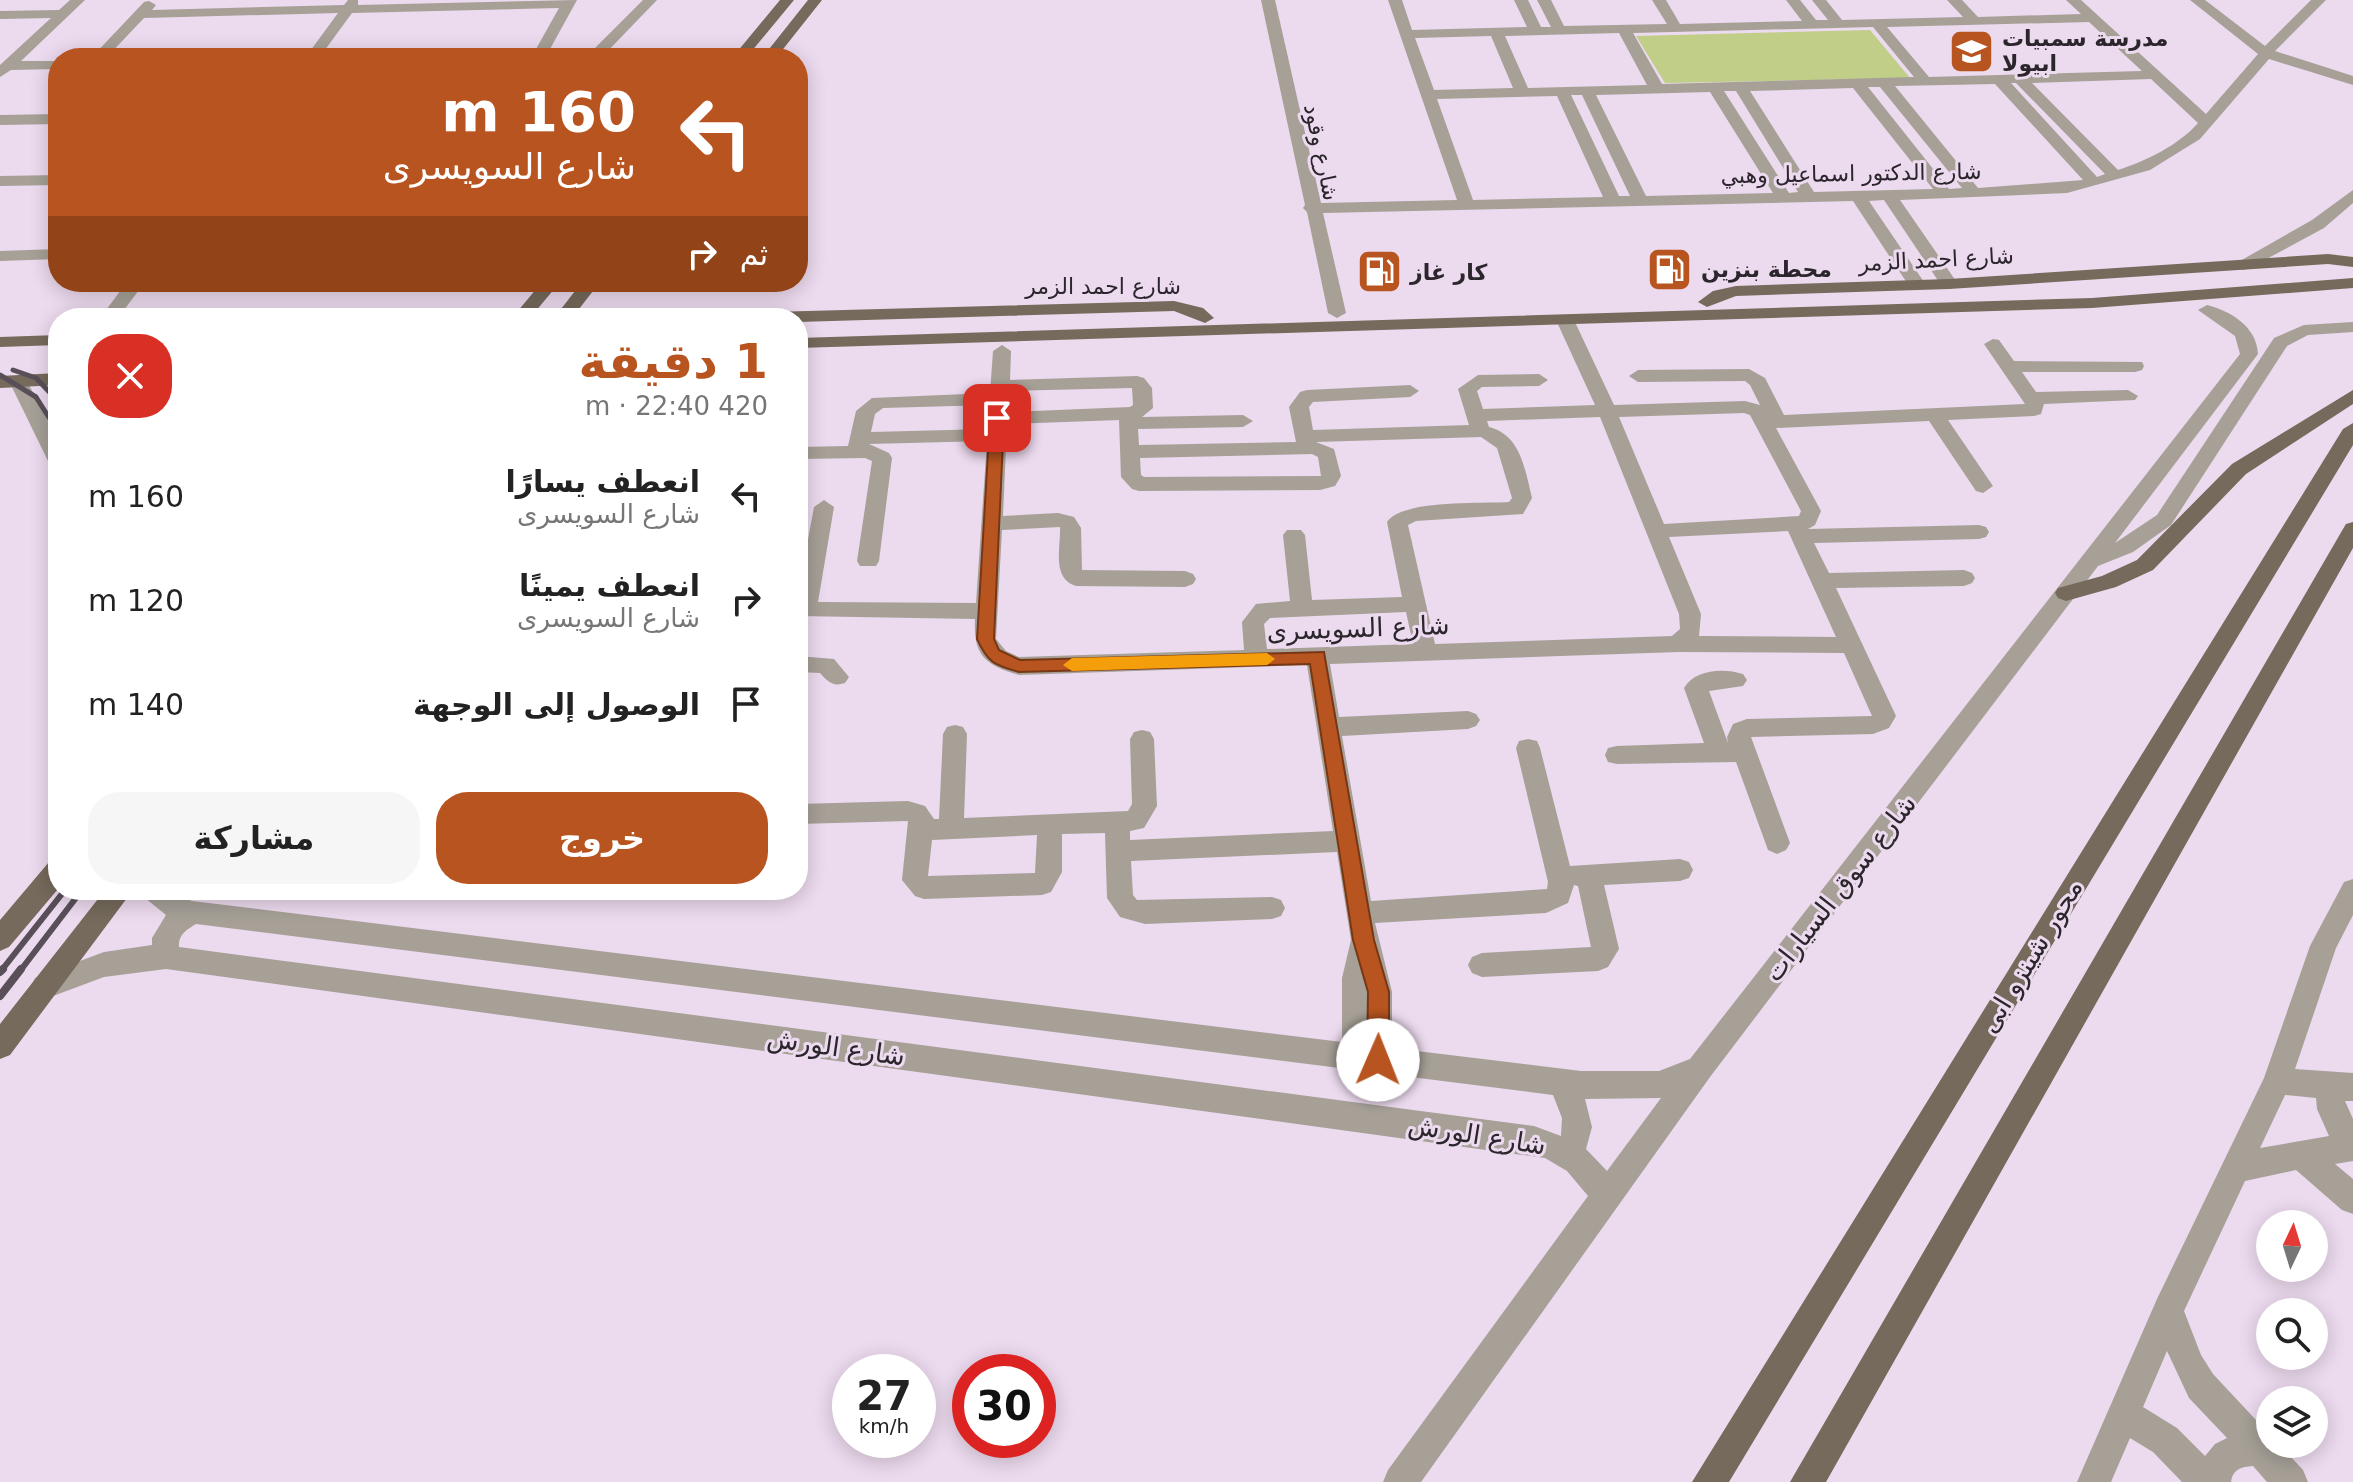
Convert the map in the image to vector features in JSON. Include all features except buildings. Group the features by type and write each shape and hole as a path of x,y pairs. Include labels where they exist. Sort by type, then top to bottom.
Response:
{"main road":[{"path":"747,48 787,0"},
{"path":"793,0 815,1"},
{"path":"777,48 815,1"},
{"name":"شارع احمد الزمر","path":"1206,325 1337,313 1707,302 1736,291 1949,284 2328,259 2353,262"},
{"path":"1707,302 2178,292 2353,270"},
{"path":"1597,320 2353,283"},
{"path":"529,308 543,292"},
{"path":"571,308 583,292"},
{"name":"شارع احمد الزمر","path":"1206,325 1565,320 1597,320 1618,325 1967,322 2207,310 2353,297"},
{"name":"شارع احمد الزمر","path":"808,316 1174,306 1197,312 1206,325"},
{"path":"808,330 1206,325"},
{"path":"808,343 1206,325"},
{"name":"شارع احمد الزمر","path":"808,359 1184,343 1200,339 1206,325"},
{"path":"0,342 48,340"},
{"path":"0,352 48,351"},
{"path":"0,370 48,368"},
{"path":"9,381 48,379"},
{"path":"2066,593 2108,582 2145,565 2239,469 2353,396"},
{"name":"محور شينزو ابى","path":"1709,1482 2353,429"},
{"path":"1807,1482 2353,529"},
{"path":"0,939 48,882"},
{"path":"0,1046 112,900"}],"street":[{"path":"4,69 78,0"},
{"path":"108,48 153,0"},
{"path":"603,48 650,0"},
{"name":"شارع وقود","path":"1268,0 1311,208 1337,313"},
{"path":"1395,0 1467,205"},
{"path":"1521,0 1536,31"},
{"path":"1544,0 1560,31"},
{"path":"1659,0 1676,28"},
{"path":"1793,0 1813,25"},
{"path":"1819,0 1838,24"},
{"path":"1954,0 1975,21"},
{"path":"2073,0 2207,123"},
{"path":"2197,0 2270,48 2353,81"},
{"path":"2220,0 2270,48 2353,67"},
{"name":"شارع الدكتور اسماعيل وهبي","path":"1311,208 1945,194 2067,188 2094,183 2164,158 2195,136 2270,48 2319,0"},
{"path":"140,14 352,5 569,2 543,48"},
{"path":"320,48 352,5"},
{"path":"1683,9 1695,28"},
{"path":"0,15 64,14"},
{"path":"1408,34 1877,23 1948,16 1975,21 2093,18"},
{"path":"1877,23 1925,81"},
{"path":"1624,29 1657,89"},
{"path":"1496,32 1522,92"},
{"path":"4,69 48,66"},
{"path":"1429,95 2154,75"},
{"path":"1999,79 2094,183"},
{"path":"2020,79 2116,177"},
{"path":"1884,82 1974,193"},
{"path":"1857,83 1945,194"},
{"path":"1740,86 1809,197"},
{"path":"1714,87 1784,197"},
{"path":"1562,91 1613,201"},
{"path":"1587,91 1640,200"},
{"path":"0,120 48,119"},
{"path":"0,181 48,180"},
{"path":"1857,195 1917,285"},
{"path":"1889,195 1949,284"},
{"path":"2242,265 2318,224 2353,195"},
{"path":"0,256 48,254"},
{"name":"شارع سوق السيارات","path":"1400,1482 1700,1068 2249,354 2249,343 2241,331 2207,310"},
{"path":"1565,320 1608,413 1693,623 1691,631 1678,644"},
{"path":"2090,561 2126,547 2164,520 2280,342 2304,330 2353,327"},
{"path":"1130,452 1306,442 1478,423 1608,413 1745,407 1771,421 2032,411 2036,407 2031,398 1993,344"},
{"name":"شارع السويسرى","path":"1002,351 987,611 988,647 1000,659 1019,666 1678,644 1849,645"},
{"path":"2009,367 2135,366"},
{"path":"1638,376 1749,375 1758,382 1771,421 1811,511 1808,520 1798,530"},
{"path":"1426,654 1397,527 1400,518 1412,514 1511,511 1522,502 1505,441 1478,423 1467,389 1470,384 1539,380"},
{"path":"9,381 48,445"},
{"path":"808,452 859,445 997,410 1137,382 1143,388 1143,408 1128,418"},
{"path":"1306,442 1299,407 1307,396 1410,391"},
{"path":"2031,398 2128,396"},
{"path":"859,445 866,411 879,402 1128,418 1243,421"},
{"path":"1935,415 1983,486"},
{"path":"1128,418 1131,477 1143,485 1328,481 1331,476 1327,454 1306,442"},
{"path":"859,445 883,461 868,561"},
{"path":"808,572 824,507"},
{"path":"992,524 1067,522 1071,528 1070,571 1076,578 1185,579"},
{"path":"1777,843 1739,734 1747,728 1881,722 1883,712 1849,645 1798,530"},
{"path":"1656,531 1979,532"},
{"path":"1294,535 1302,607"},
{"path":"1822,581 1964,578"},
{"path":"1256,659 1255,617 1270,608 1413,604"},
{"path":"808,610 987,611"},
{"path":"1317,657 1362,926 1378,992 1367,1058"},
{"path":"808,664 826,665 837,677"},
{"path":"1720,753 1696,688 1705,681 1735,680"},
{"path":"1329,727 1468,720"},
{"path":"951,829 955,734"},
{"path":"920,830 1135,821 1144,811 1142,739"},
{"path":"1362,926 1546,902 1559,895 1559,876 1528,748"},
{"path":"1617,755 1745,752"},
{"path":"808,814 913,811 921,819 915,880 920,886 1037,886 1048,876 1050,826"},
{"path":"1117,824 1120,898 1137,912 1272,908"},
{"path":"1118,851 1348,841"},
{"path":"1559,876 1680,870"},
{"path":"1482,965 1598,959 1605,949 1605,942 1588,874"},
{"path":"2094,1482 2168,1310 2277,1081 2323,946 2353,890"},
{"name":"شارع الورش","path":"165,900 170,905 192,912 1562,1083 1607,1087 1660,1085 1700,1068"},
{"path":"166,957 165,938 175,923 192,912"},
{"name":"شارع الورش","path":"45,987 108,961 166,957 1518,1138 1551,1145 1568,1154 1593,1174 1607,1199"},
{"path":"2277,1081 2343,1087"},
{"path":"1562,1083 1571,1096 1578,1124 1574,1145 1568,1154"},
{"path":"2343,1087 2330,1094 2332,1113 2353,1140"},
{"path":"2237,1168 2353,1147"},
{"path":"2301,1154 2353,1199"},
{"path":"2168,1310 2188,1365 2201,1386 2256,1448"},
{"path":"2123,1414 2165,1440 2206,1482"},
{"path":"2214,1482 2217,1466 2223,1457 2232,1452 2256,1449"},
{"path":"2266,1458 2291,1482"}],"green space":[{"path":"1870,30 1910,78 1665,83 1636,36"}],"railway":[{"path":"13,370 36,378 48,391"},
{"path":"0,375 36,397 48,416"},
{"path":"1,971 57,900"},
{"path":"20,971 74,900"},
{"path":"0,996 21,969"}],"slow traffic":[{"path":"1072,665 1267,659"}],"place":[{"name":"مدرسة سمبيات ابيولا","path":"1971,51"},
{"name":"محطة بنزين","path":"1670,269"},
{"name":"كار غاز","path":"1379,272"}],"route":[{"path":"997,418 985,639 992,654 1019,666 1317,657 1364,940 1378,992 1378,1060"}]}
